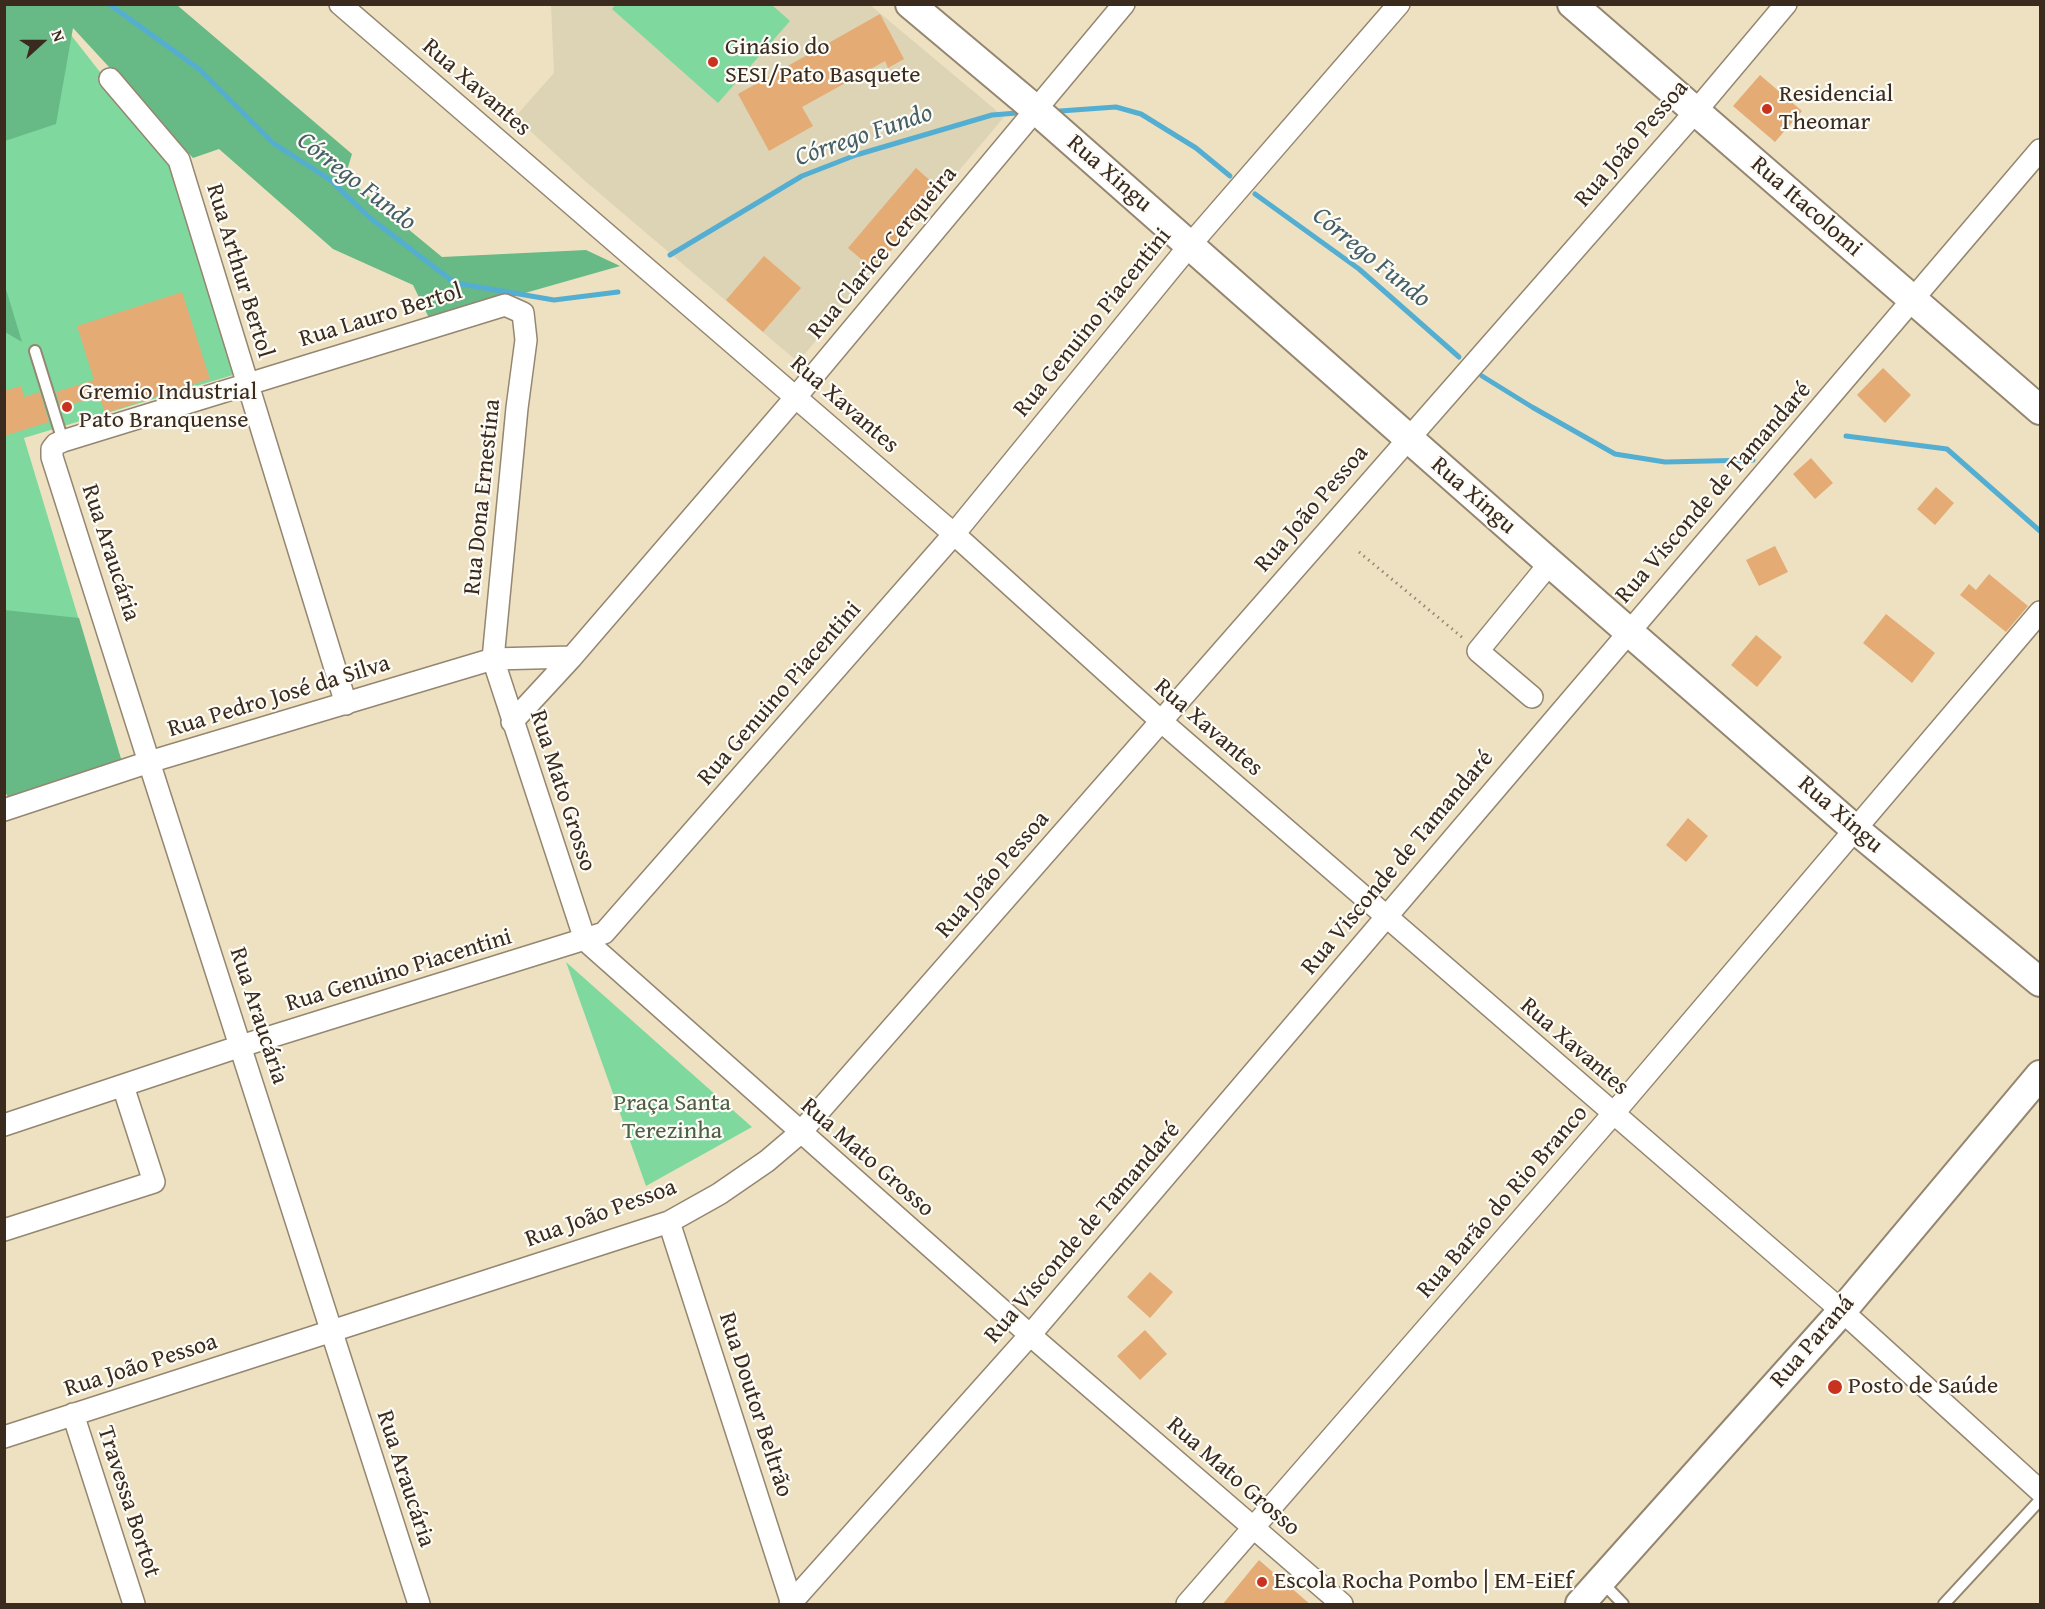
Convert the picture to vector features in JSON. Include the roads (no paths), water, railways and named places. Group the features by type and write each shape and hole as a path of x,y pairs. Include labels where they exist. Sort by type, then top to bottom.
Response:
{"street":[{"name":"Rua Xavantes","path":"340,4 954,534 1162,722 1842,1311 2040,1491"},
{"name":"Rua Xingu","path":"910,4 1035,109 1856,830 2040,982"},
{"name":"Rua Clarice Cerqueira","path":"512,722 572,657 795,398 1124,4"},
{"name":"Rua Genuino Piacentini","path":"4,1125 241,1046 604,933 954,534 1190,245 1399,4"},
{"name":"Rua Itacolomi","path":"1572,4 2040,411"},
{"name":"Rua João Pessoa","path":"4,1437 669,1222 719,1194 767,1161 800,1133 1162,722 1407,438 1696,111 1786,4"},
{"name":"Rua Arthur Bertol","path":"110,79 178,160 346,704"},
{"name":"Rua Visconde de Tamandaré","path":"791,1604 1030,1335 1628,632 1914,301 2040,150"},
{"name":"Rua Lauro Bertol","path":"59,443 505,305 523,314 526,340"},
{"name":"Rua Dona Ernestina","path":"493,659 526,340"},
{"name":"Rua Araucária","path":"59,443 52,449 52,457 419,1605"},
{"path":"1532,697 1478,651 1550,563"},
{"name":"Rua Barão do Rio Branco","path":"1187,1605 1613,1114 2040,612"},
{"name":"Rua Pedro José da Silva","path":"4,810 149,762 493,659 572,657"},
{"name":"Rua Mato Grosso","path":"493,659 585,940 800,1133 1342,1605"},
{"name":"Rua Paraná","path":"1580,1605 1842,1311 2040,1075"},
{"path":"4,1230 154,1182 123,1086"},
{"name":"Rua Doutor Beltrão","path":"669,1222 791,1604"},
{"name":"Travessa Bortot","path":"73,1414 134,1605"}],"lane":[{"path":"35,351 59,443"},
{"path":"1944,1605 2040,1500"},
{"path":"1601,1581 1623,1605"}],"waterway":[{"name":"Córrego Fundo","path":"109,4 199,69 273,143 329,179 370,218 455,283 554,300 618,292"},
{"name":"Córrego Fundo","path":"1060,111 1116,107 1141,114 1196,148 1230,176"},
{"name":"Córrego Fundo","path":"670,255 802,176 856,155 992,115 1017,113"},
{"name":"Córrego Fundo","path":"1255,194 1359,269 1459,357"},
{"name":"Córrego Fundo","path":"1482,376 1615,454 1665,462 1753,460"},
{"path":"1846,436 1947,449 2040,531"}],"place":[{"name":"Ginásio do SESI/Pato Basquete","path":"713,62"},
{"name":"Residencial Theomar","path":"1767,109"},
{"name":"Gremio Industrial Pato Branquense","path":"67,407"},
{"name":"Posto de Saúde","path":"1835,1387"},
{"name":"Escola Rocha Pombo | EM-EiEf","path":"1262,1582"}],"park label":[{"name":"Praça Santa Terezinha","path":"672,1118"}]}
